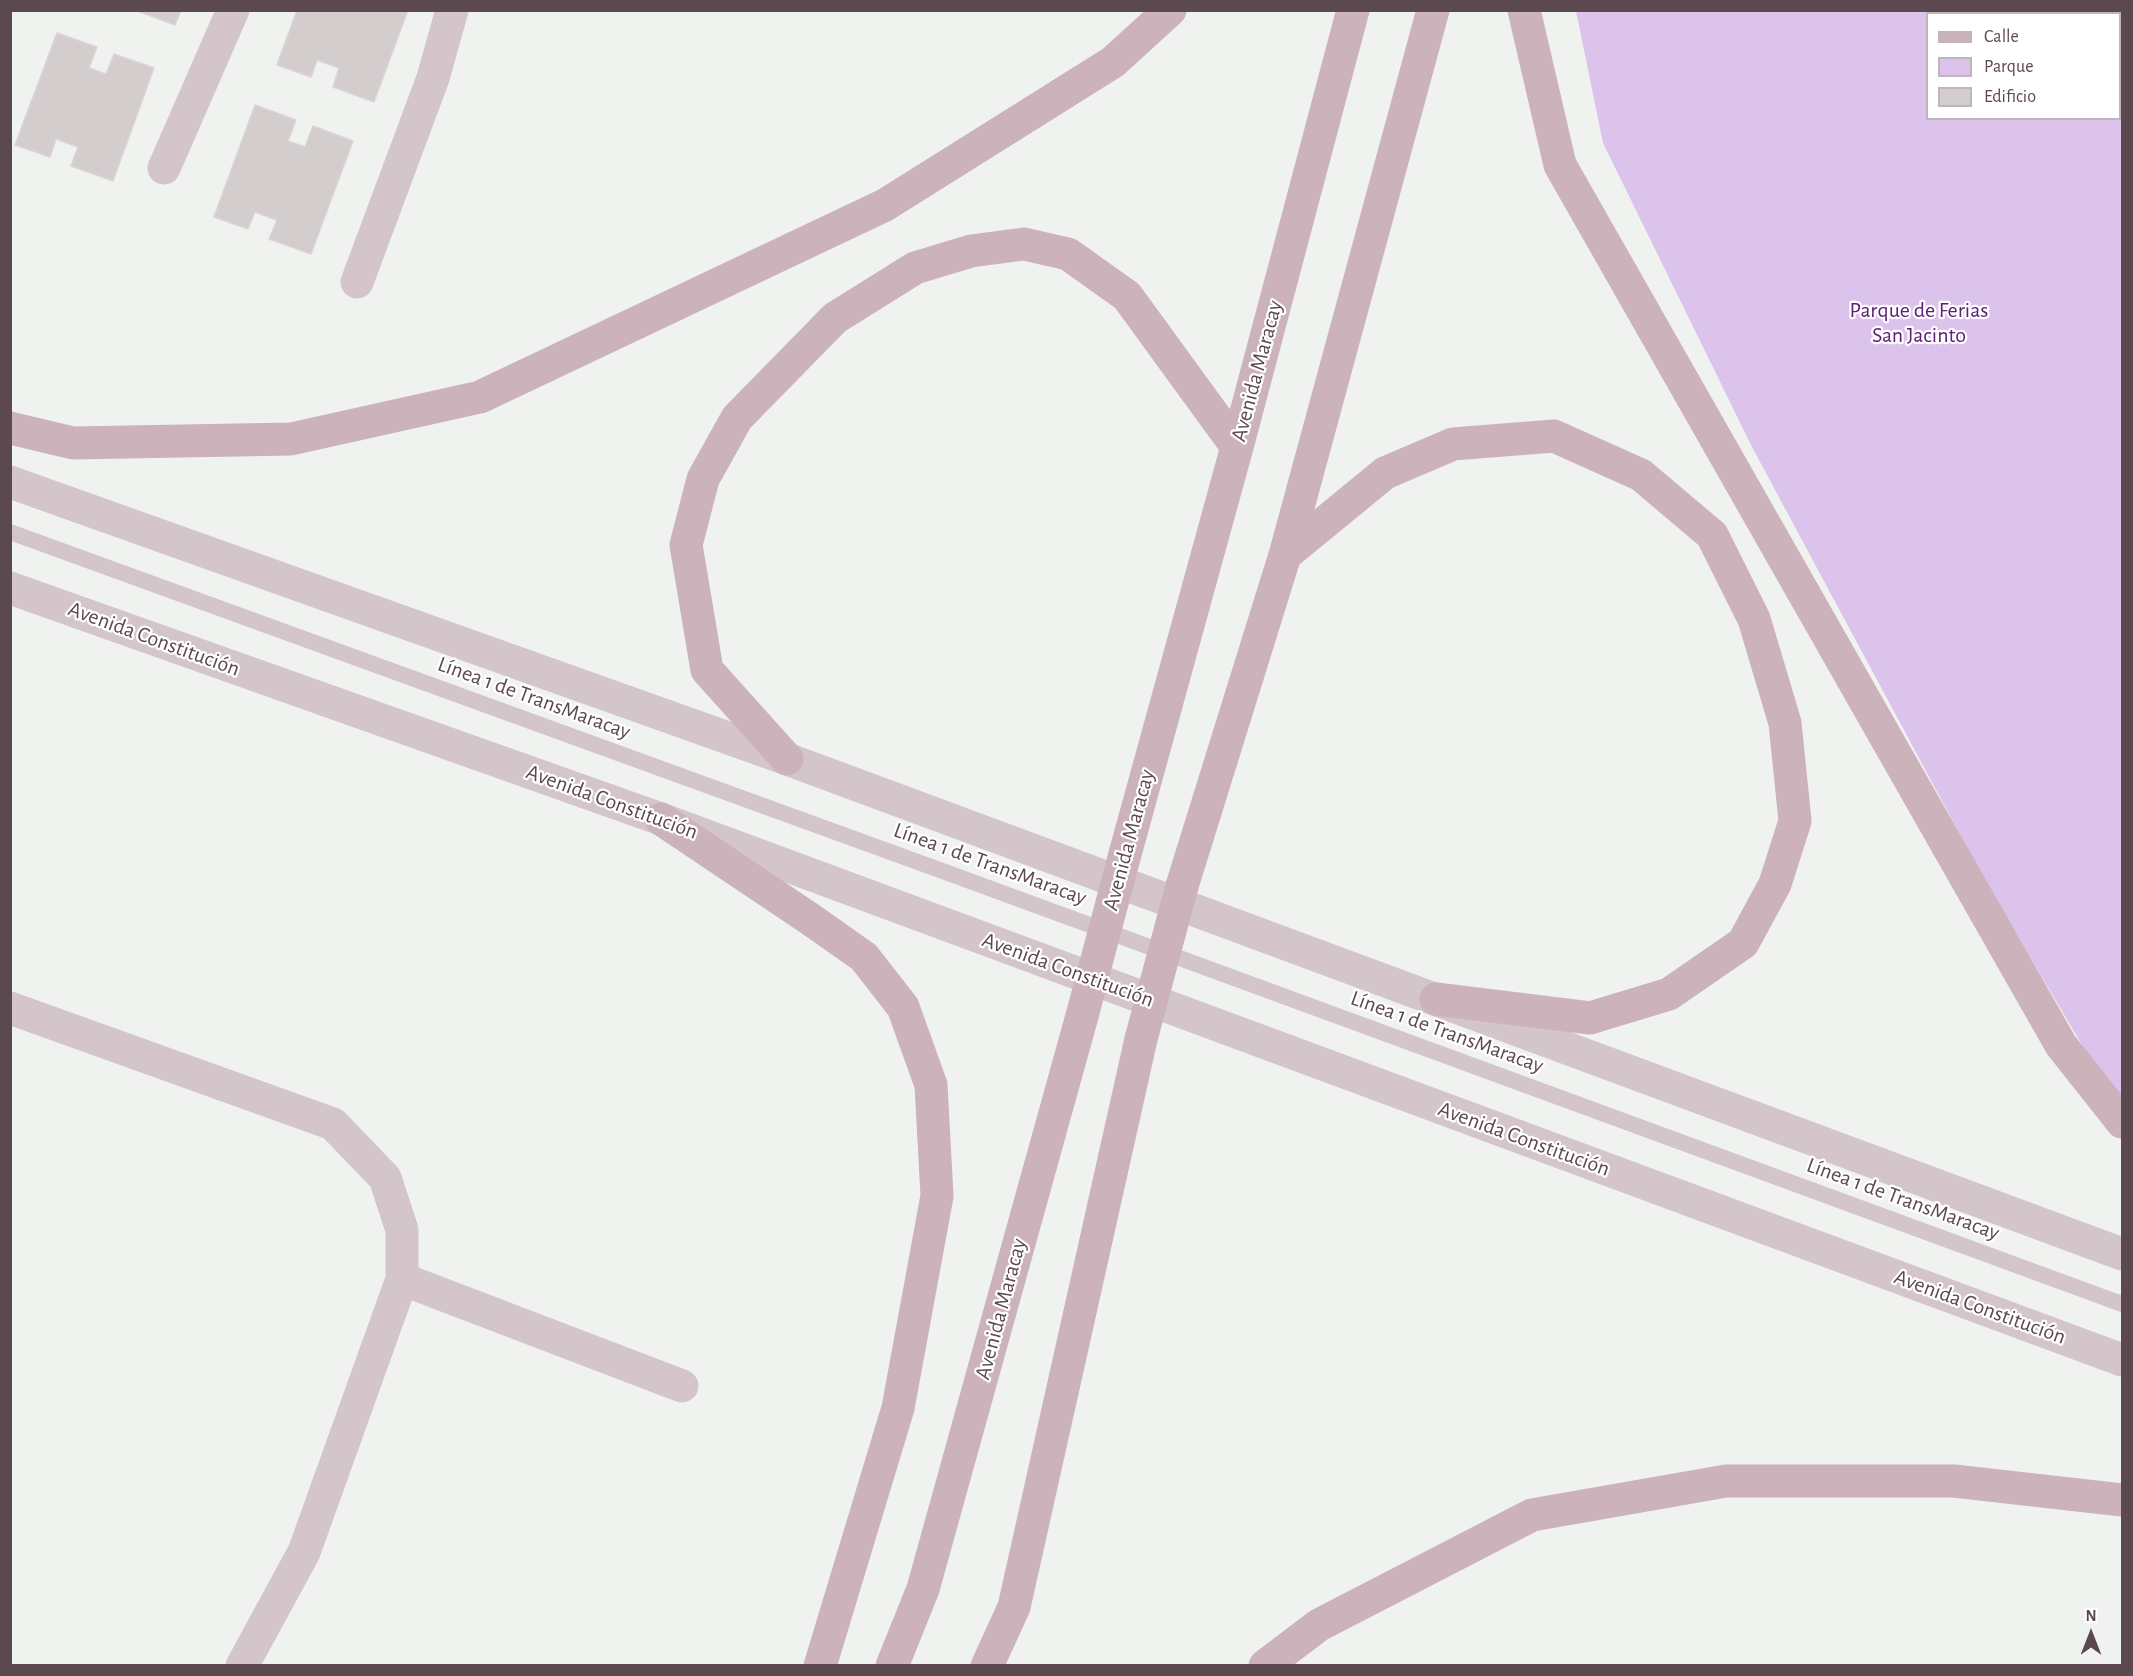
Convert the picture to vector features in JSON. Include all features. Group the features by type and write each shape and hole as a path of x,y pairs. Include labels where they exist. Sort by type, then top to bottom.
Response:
{"main road":[{"path":"10,428 73,443 291,438 480,397 885,205 1113,62 1170,10"},
{"name":"Avenida Maracay","path":"892,1665 923,1589 1237,447 1353,10"},
{"path":"987,1665 1014,1607 1141,1039 1182,886 1285,555 1433,10"},
{"path":"1524,10 1560,165 2061,1045 2122,1122"},
{"path":"787,759 707,670 686,545 703,479 736,418 835,318 915,268 971,250 1024,244 1068,254 1126,296 1237,447"},
{"path":"1285,555 1386,473 1454,444 1554,436 1641,475 1712,535 1754,619 1785,723 1795,821 1776,884 1743,943 1669,994 1590,1018 1436,999"},
{"path":"661,819 864,957 903,1007 931,1084 937,1196 898,1408 820,1665"},
{"path":"1265,1665 1319,1625 1532,1515 1726,1481 1954,1481 2122,1500"}],"street":[{"path":"164,168 233,10"},
{"path":"357,282 433,78 452,10"},
{"path":"10,482 787,759 2122,1254"},
{"name":"Avenida Constitución","path":"10,588 661,819 2122,1360"},
{"path":"10,1008 333,1124 385,1178 402,1230 402,1279 304,1552 242,1665"},
{"path":"402,1279 682,1386"}],"lane":[{"name":"Línea 1 de TransMaracay","path":"10,532 2122,1304"}],"green space":[{"name":"Parque de Ferias San Jacinto","path":"1576,11 2122,11 2122,1110 1985,881 1752,447 1603,143"}],"building":[{"path":"135,10 181,10 175,25"},
{"path":"297,10 408,10 374,102 333,87 339,68 317,60 311,77 277,65"},
{"path":"57,33 97,47 89,68 106,74 114,54 154,68 113,181 71,166 78,147 56,139 50,157 15,145"},
{"path":"255,105 296,120 288,141 305,147 313,126 353,141 311,254 269,239 277,220 255,212 248,229 214,217"}]}
